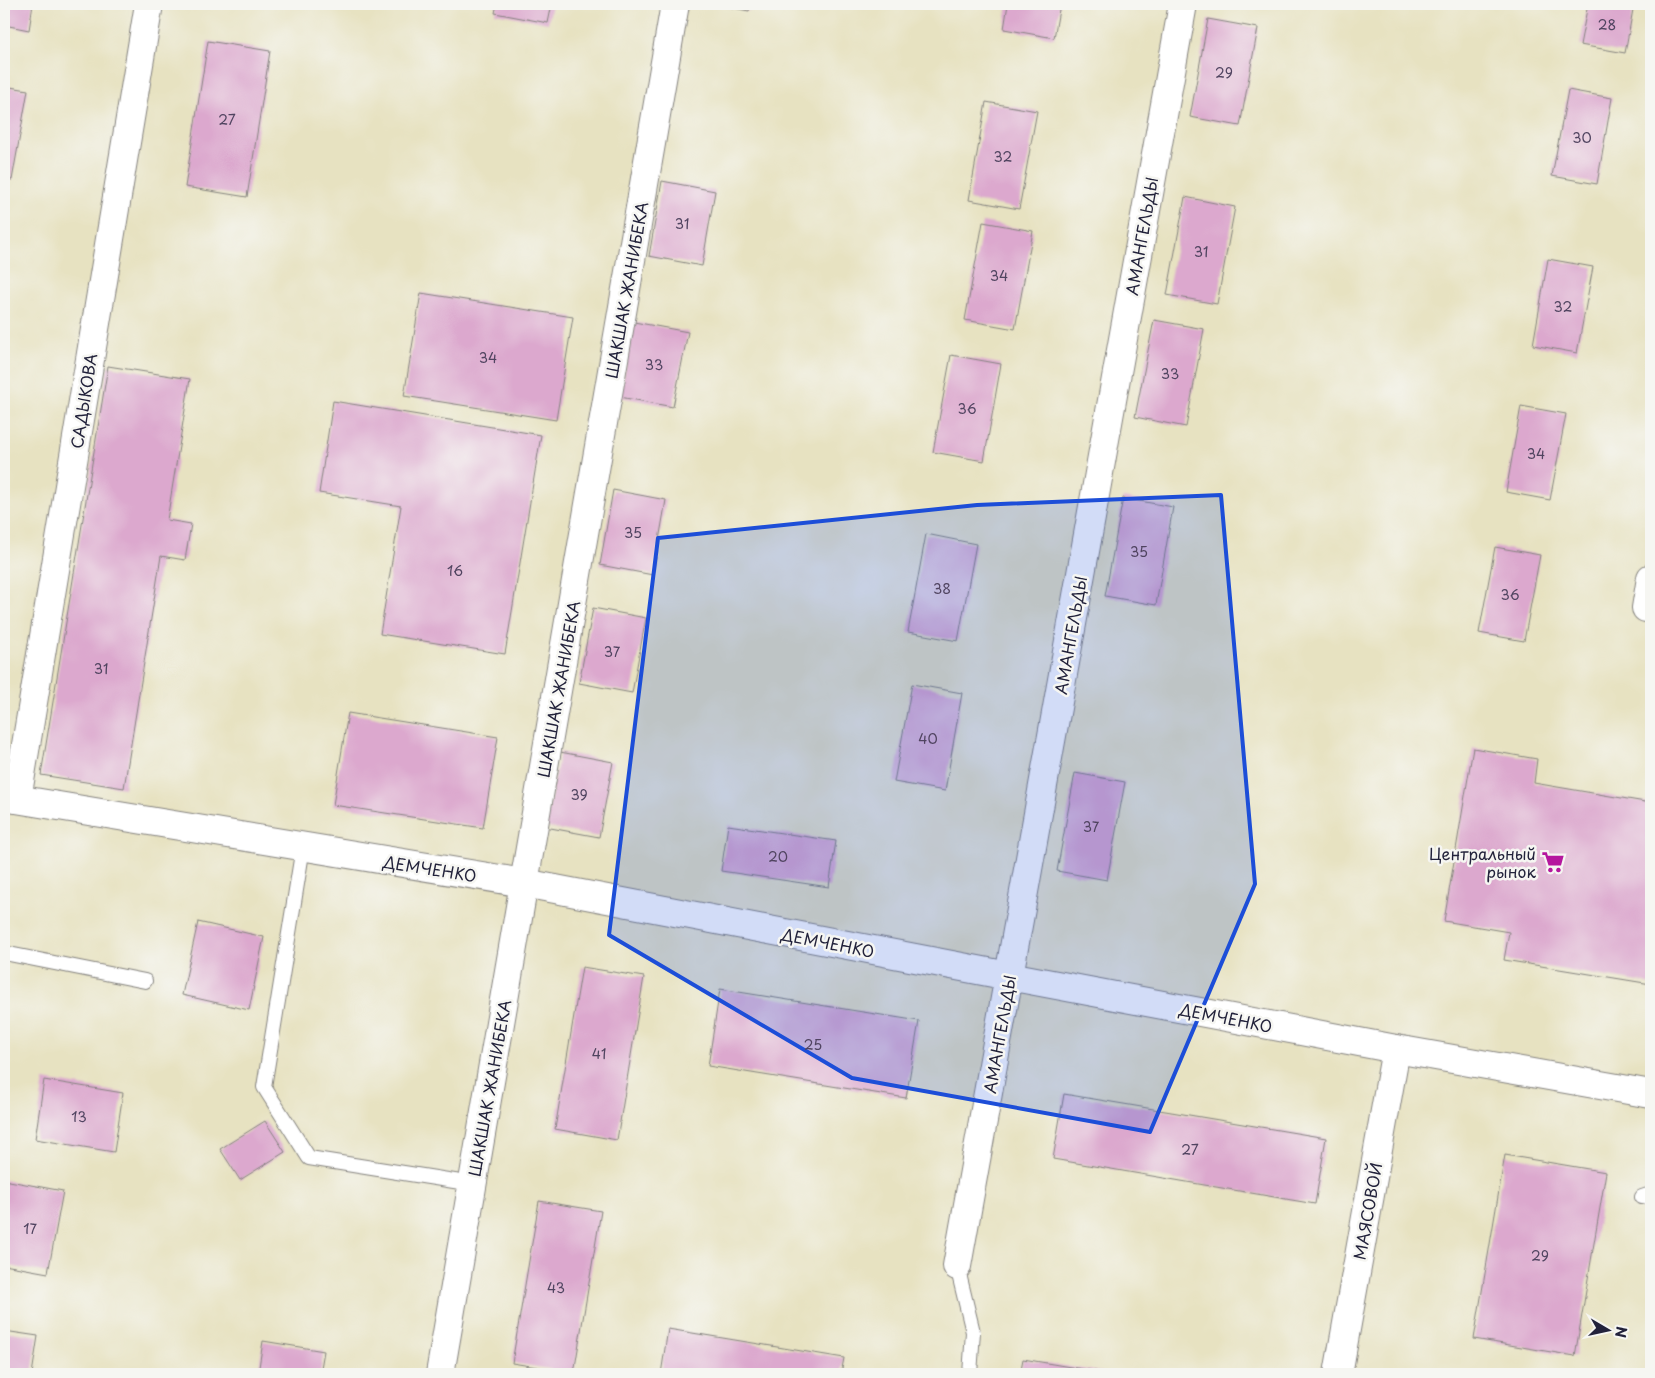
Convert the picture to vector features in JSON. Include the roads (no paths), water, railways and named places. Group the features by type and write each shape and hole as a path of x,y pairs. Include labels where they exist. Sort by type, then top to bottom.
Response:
{"street":[{"name":"САДЫКОВА","path":"10,798 149,4"},
{"name":"ШАКШАК ЖАНИБЕКА","path":"440,1374 675,4"},
{"name":"АМАНГЕЛЬДЫ","path":"957,1266 1183,4"},
{"path":"1646,608 1651,578"},
{"name":"ДЕМЧЕНКО","path":"10,798 524,884 1396,1049 1651,1094"},
{"name":"МАЯСОВОЙ","path":"1338,1374 1396,1049"}],"lane":[{"path":"303,847 264,1087 309,1158 473,1184"},
{"path":"4,953 144,981"},
{"path":"957,1266 972,1332 970,1374"}],"place":[{"name":"Центральный рынок","path":"1553,862"}]}
